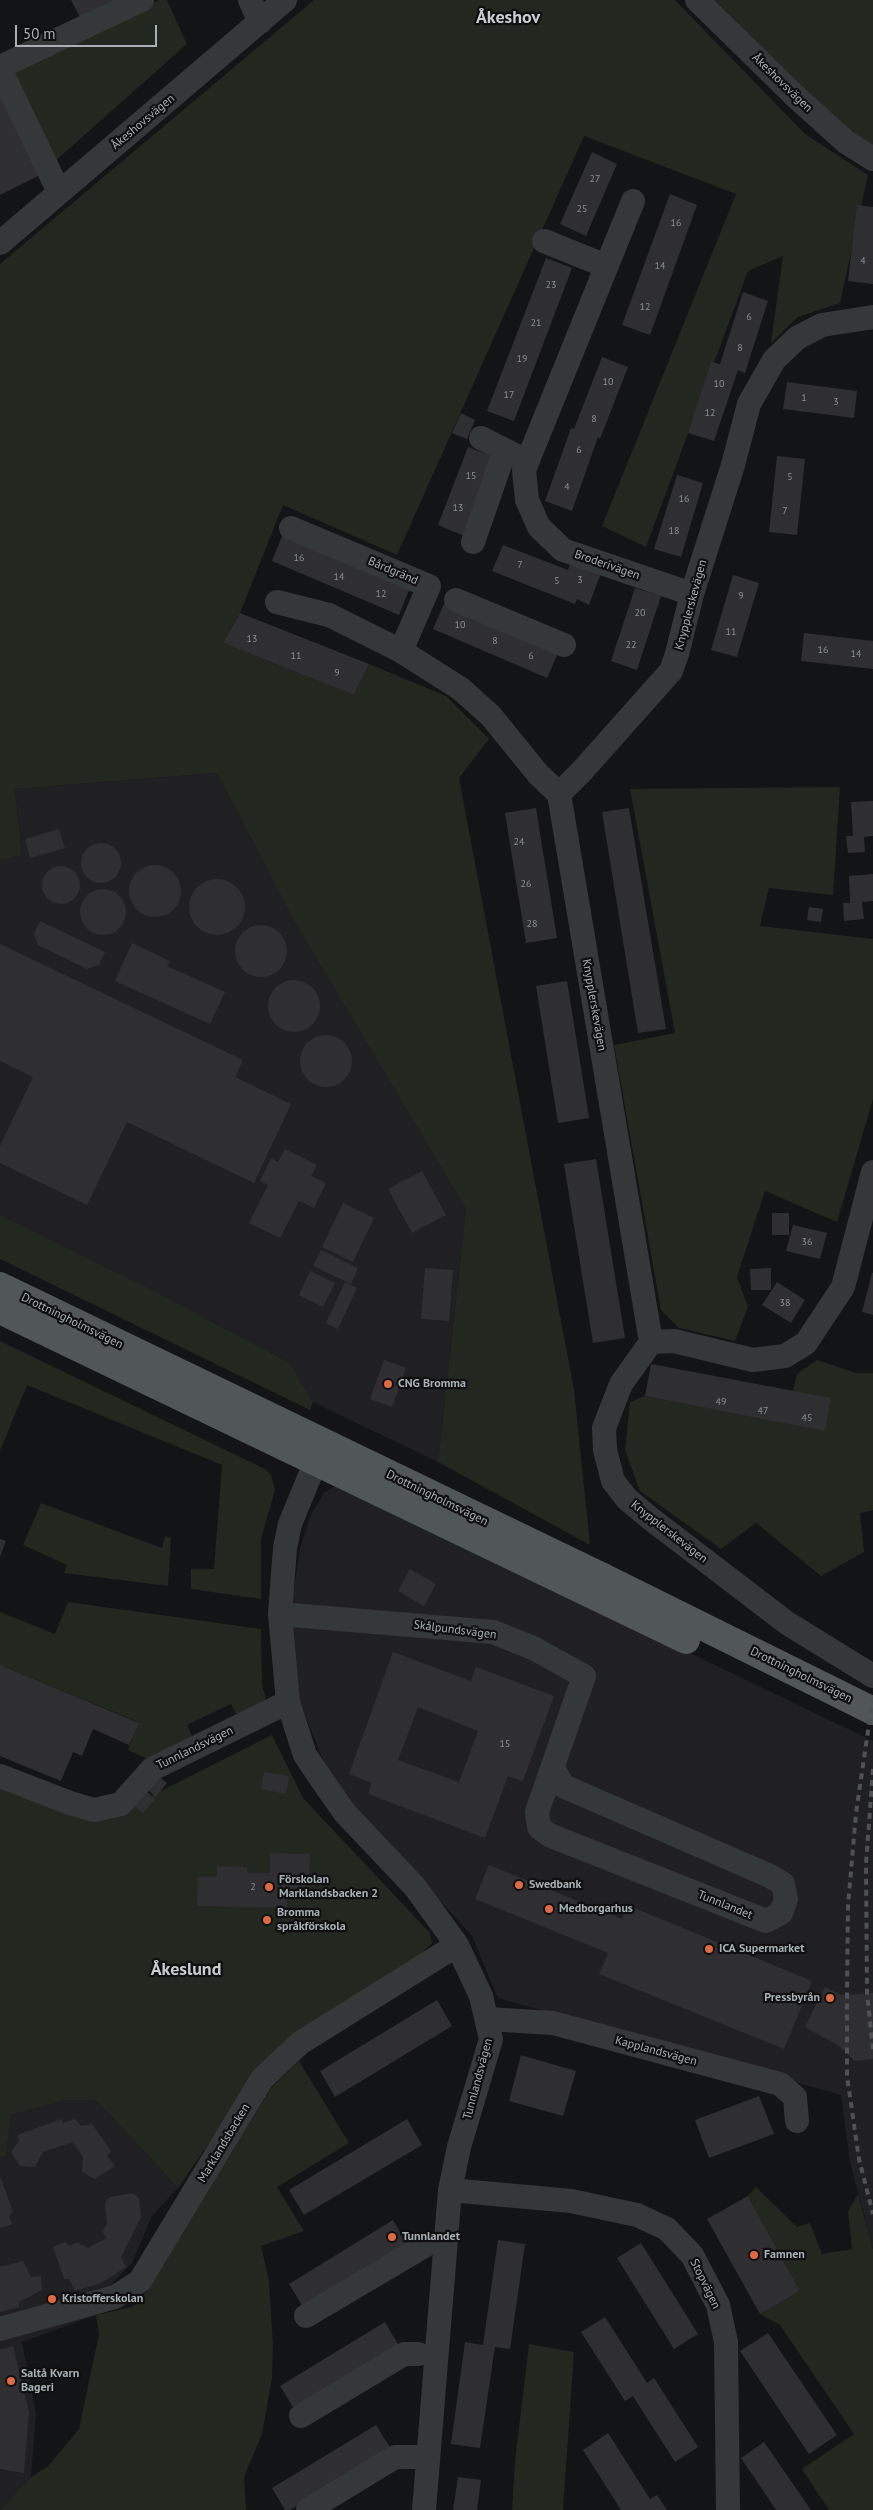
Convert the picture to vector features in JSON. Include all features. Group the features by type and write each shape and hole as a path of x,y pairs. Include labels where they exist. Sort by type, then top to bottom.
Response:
{"main road":[{"name":"Drottningholmsvägen","path":"0,1286 320,1453 873,1730"},
{"name":"Drottningholmsvägen","path":"0,1310 601,1576 873,1711"}],"street":[{"path":"59,192 0,68 142,0"},
{"path":"250,0 260,22"},
{"name":"Åkeshovsvägen","path":"0,243 285,0"},
{"name":"Åkeshovsvägen","path":"698,0 790,92 846,142 873,159"},
{"name":"Broderivägen","path":"633,201 524,470 530,507 539,527 563,550 692,594"},
{"path":"544,241 606,266"},
{"name":"Knypplerskevägen","path":"873,317 822,325 797,338 774,360 749,404 733,465 692,594 678,654 670,671 582,771 559,794 651,1342 621,1384 604,1428 605,1450 613,1480 627,1499 651,1520 787,1623 873,1676"},
{"path":"481,438 528,461"},
{"path":"473,542 505,450"},
{"name":"Bårdgränd","path":"291,528 429,586 401,651"},
{"path":"456,600 564,646"},
{"path":"277,602 329,615 401,651 461,689 491,716 538,774 559,794"},
{"path":"651,1342 674,1341 753,1360 785,1356 806,1343 844,1287 873,1172"},
{"name":"Tunnlandsvägen","path":"320,1453 290,1524 285,1548 280,1614 288,1702 306,1755 326,1786 345,1813 415,1887 457,1945 481,1996 488,2019 491,2040 459,2147 450,2190 424,2510"},
{"name":"Skålpundsvägen","path":"280,1614 346,1618 493,1632 533,1648 584,1676 553,1768"},
{"name":"Tunnlandsvägen","path":"0,1776 94,1810 121,1804 152,1769 288,1702"},
{"name":"Tunnlandet","path":"553,1768 562,1786 770,1876 783,1884 786,1899 781,1913 766,1921 549,1835 539,1827 538,1812 553,1768"},
{"name":"Marklandsbacken","path":"0,2329 115,2297 140,2281 262,2079 300,2043 457,1945"},
{"name":"Kapplandsvägen","path":"488,2019 553,2023 780,2084 795,2097 797,2121"},
{"name":"Stopvägen","path":"450,2190 571,2201 636,2215 667,2229 692,2256 718,2305 726,2342 728,2510"},
{"path":"306,2316 426,2244"},
{"path":"301,2416 404,2354 418,2354"},
{"path":"308,2510 395,2458 428,2457"}],"shaded area":[{"path":"159,0 167,0 187,44 53,163 10,72"},
{"path":"314,0 675,0 805,134 868,175 840,303 798,317 771,343 783,256 748,271 646,547 602,526 736,194 584,136 397,555 283,505 240,613 223,643 354,695 369,664 446,696 489,739 459,778 574,1390 590,1545 438,1462 466,1209 294,921 217,773 15,789 22,855 0,861 0,264"},
{"path":"715,0 873,0 873,147 818,107"},
{"path":"217,773 294,921 466,1209 438,1462 313,1402 290,1363 149,1288 0,1215 0,861 22,855 15,789"},
{"path":"840,787 833,895 769,888 760,926 873,939 873,1099 837,1222 765,1191 737,1277 748,1307 735,1341 679,1328 661,1310 614,1045 675,1033 630,789"},
{"path":"0,1215 149,1288 290,1363 313,1402 310,1410 0,1259"},
{"path":"0,1341 265,1469 271,1475 275,1490 261,1539 261,1599 191,1589 191,1569 214,1569 222,1465 27,1385 0,1451"},
{"path":"817,1360 856,1373 873,1373 873,1510 860,1513 864,1552 821,1576 756,1523 721,1549 640,1491 625,1450 630,1402 645,1396 825,1430 793,1391 797,1374"},
{"path":"334,1487 344,1487 873,1741 873,2249 850,2162 841,2095 498,1998 472,1936 332,1782 299,1700 289,1623 300,1548 310,1517 324,1493"},
{"path":"41,1503 162,1548 165,1536 171,1538 168,1586 64,1573 67,1565 23,1545"},
{"path":"68,1602 261,1629 262,1685 266,1699 238,1718 231,1704 187,1725 193,1739 150,1760 128,1750 138,1722 0,1665 0,1612 55,1634"},
{"path":"272,1735 303,1798 430,1933 432,1943 421,1954 256,2075 178,2188 97,2101 66,2100 11,2115 6,2156 0,2156 0,1787 125,1809"},
{"path":"299,2061 349,2143 277,2187 304,2231 261,2246 269,2281 273,2345 272,2378 262,2434 244,2477 246,2510 0,2510 31,2477 49,2465 79,2429 99,2334 96,2315 132,2307 149,2289 271,2088"},
{"name":"Kristofferskolan","path":"66,2100 97,2101 178,2188 152,2216 132,2263 112,2283 96,2315 22,2342 36,2413 31,2477 0,2510 0,2156 6,2156 11,2115"},
{"path":"756,2187 797,2227 810,2223 822,2254 852,2249 848,2211 858,2194 873,2249 873,2510 829,2510 802,2469 854,2434 780,2325 760,2314 800,2291 748,2196"},
{"path":"529,2344 574,2352 563,2510 512,2510 515,2461"}],"building":[{"path":"71,0 130,0 83,23"},
{"path":"0,96 40,175 0,195"},
{"path":"592,152 617,164 586,236 560,224"},
{"path":"670,194 697,205 650,335 622,325"},
{"path":"857,205 873,207 873,284 848,281"},
{"path":"546,258 572,268 514,421 487,411"},
{"path":"743,292 768,301 745,373 738,370 714,441 688,433 711,362 720,364"},
{"path":"602,357 628,367 600,439 598,437 572,511 545,501 571,428 574,429"},
{"path":"787,382 857,391 854,418 783,409"},
{"path":"461,413 475,420 467,439 452,433"},
{"path":"468,447 494,457 464,536 438,525"},
{"path":"777,456 805,459 797,535 769,532"},
{"path":"677,475 703,483 681,557 654,549"},
{"path":"284,531 411,585 399,615 272,561"},
{"path":"503,545 568,570 571,561 601,573 589,605 577,599 575,604 492,571"},
{"path":"733,575 759,583 737,657 711,650"},
{"path":"635,588 661,596 637,670 611,661"},
{"path":"444,604 558,653 547,678 433,629"},
{"path":"240,613 369,664 354,695 223,643"},
{"path":"804,633 873,641 873,669 801,661"},
{"path":"873,801 873,836 864,837 865,852 848,853 846,836 853,836 851,802"},
{"path":"536,808 557,938 526,943 505,813"},
{"path":"629,808 666,1029 638,1033 602,812"},
{"path":"59,829 65,848 30,858 25,839"},
{"path":"105,843 112,846 118,852 121,863 120,871 112,880 105,883 97,883 90,880 82,871 81,859 84,852 93,844"},
{"path":"150,865 160,865 169,869 177,877 181,891 177,905 169,913 160,917 150,917 141,913 133,905 129,896 129,886 133,877 141,869"},
{"path":"61,866 74,872 80,885 74,898 61,904 48,898 42,885 48,872"},
{"path":"873,874 873,901 862,902 864,919 844,921 843,903 850,903 849,876"},
{"path":"217,879 228,881 237,887 243,896 245,907 243,918 237,927 228,933 217,935 206,933 197,927 191,918 189,907 191,896 197,887 206,881"},
{"path":"103,889 116,893 122,899 126,912 122,925 116,931 103,935 90,931 84,925 80,912 84,899 90,893"},
{"path":"809,907 823,909 821,922 807,920"},
{"path":"40,921 105,952 99,965 87,969 38,945 34,934"},
{"path":"256,925 266,925 276,929 283,936 287,951 283,966 276,973 266,977 256,977 246,973 239,966 235,956 235,946 239,936 246,929"},
{"path":"132,943 170,961 167,966 225,992 210,1024 115,981"},
{"path":"0,944 243,1060 235,1077 291,1104 254,1183 127,1122 87,1205 0,1163 0,1146 33,1077 0,1061"},
{"path":"289,980 299,980 308,984 316,992 320,1006 316,1020 308,1028 299,1032 289,1032 280,1028 272,1020 268,1011 268,1001 272,992 280,984"},
{"path":"567,981 589,1118 558,1123 536,986"},
{"path":"321,1035 331,1035 341,1039 348,1046 352,1061 348,1076 341,1083 331,1087 321,1087 311,1083 304,1076 300,1066 300,1056 304,1046 311,1039"},
{"path":"285,1149 317,1165 311,1176 326,1183 314,1208 299,1201 280,1238 249,1223 268,1185 260,1181 271,1158 278,1162"},
{"path":"596,1159 625,1338 593,1343 564,1164"},
{"path":"422,1171 446,1215 412,1233 388,1189"},
{"path":"343,1203 374,1218 353,1262 322,1247"},
{"path":"772,1213 789,1213 789,1235 772,1235"},
{"path":"793,1225 827,1233 820,1259 786,1251"},
{"path":"321,1250 358,1268 351,1284 313,1266"},
{"path":"425,1268 453,1270 449,1321 421,1319"},
{"path":"771,1268 771,1290 751,1290 750,1269"},
{"path":"310,1271 335,1283 323,1307 299,1295"},
{"path":"873,1273 873,1315 862,1312"},
{"path":"345,1282 357,1288 338,1329 326,1323"},
{"path":"777,1282 805,1300 791,1323 762,1305"},
{"name":"CNG Bromma","path":"384,1360 406,1368 392,1407 370,1399"},
{"path":"651,1364 831,1398 825,1431 645,1396"},
{"path":"0,1539 6,1541 0,1557"},
{"path":"410,1569 436,1584 424,1606 398,1591"},
{"path":"393,1652 471,1681 476,1667 554,1696 523,1781 508,1776 485,1838 368,1794 372,1783 349,1774","holes":["418,1707 478,1731 459,1782 398,1760"]},
{"path":"0,1665 139,1723 129,1745 93,1729 82,1756 73,1752 61,1781 0,1756"},
{"path":"264,1772 289,1776 286,1794 261,1789"},
{"path":"158,1776 167,1783 156,1797 147,1789"},
{"path":"146,1791 155,1799 143,1813 133,1805"},
{"path":"270,1853 310,1854 308,1898 287,1897 287,1908 197,1906 198,1877 217,1877 217,1866 247,1867 247,1873 270,1873"},
{"path":"489,1865 622,1919 627,1905 812,1981 784,2049 599,1974 608,1953 475,1899"},
{"path":"825,1987 841,1995 873,1993 873,2059 855,2061 839,2046 805,2027"},
{"path":"437,2000 452,2026 335,2097 320,2071"},
{"path":"521,2055 576,2071 563,2116 509,2101"},
{"path":"759,2096 774,2134 709,2158 695,2120"},
{"path":"62,2119 63,2123 75,2119 81,2126 92,2124 111,2151 107,2156 115,2166 95,2179 82,2172 83,2157 73,2142 43,2152 35,2167 20,2166 11,2152 19,2141 17,2135"},
{"path":"407,2119 422,2145 304,2215 289,2190"},
{"path":"0,2176 13,2212 9,2216 12,2224 0,2228"},
{"path":"133,2193 139,2198 141,2217 121,2257 126,2267 101,2283 75,2291 69,2279 64,2279 53,2247 65,2242 70,2246 77,2242 88,2248 107,2238 102,2231 107,2224 105,2202 110,2197"},
{"name":"Famnen","path":"748,2196 800,2291 760,2314 707,2219"},
{"path":"393,2220 407,2244 303,2307 289,2284"},
{"path":"498,2240 525,2244 510,2349 495,2347 480,2448 451,2444 465,2342 483,2345"},
{"path":"641,2243 698,2334 674,2349 617,2258"},
{"path":"23,2261 31,2277 41,2276 42,2290 19,2302 19,2307 0,2312 0,2267"},
{"path":"605,2317 647,2383 654,2378 698,2447 675,2462 633,2396 625,2401 581,2332"},
{"path":"385,2322 399,2346 295,2410 280,2386"},
{"path":"768,2333 837,2435 809,2454 740,2351"},
{"name":"Saltå Kvarn Bageri","path":"13,2346 29,2412 24,2473 0,2469 0,2350"},
{"path":"376,2425 391,2449 290,2510 285,2510 272,2488"},
{"path":"608,2433 650,2499 657,2495 667,2510 621,2510 583,2450"},
{"path":"764,2442 811,2510 776,2510 741,2458"},
{"path":"458,2477 481,2480 477,2510 453,2510"}],"railway":[{"path":"873,1697 856,1813 848,1906 847,1994 847,2076 859,2159 873,2214"},
{"path":"873,1769 866,1864 867,1993 873,2049"}],"place":[{"name":"CNG Bromma","path":"388,1384"},
{"name":"Swedbank","path":"519,1885"},
{"name":"Förskolan Marklandsbacken 2","path":"269,1887"},
{"name":"Medborgarhus","path":"549,1909"},
{"name":"Bromma språkförskola","path":"267,1920"},
{"name":"ICA Supermarket","path":"709,1949"},
{"name":"Pressbyrån","path":"830,1998"},
{"name":"Tunnlandet","path":"392,2237"},
{"name":"Famnen","path":"754,2255"},
{"name":"Kristofferskolan","path":"52,2299"},
{"name":"Saltå Kvarn Bageri","path":"11,2381"}],"district":[{"name":"Åkeshov","path":"508,18"},
{"name":"Åkeslund","path":"186,1970"}]}
